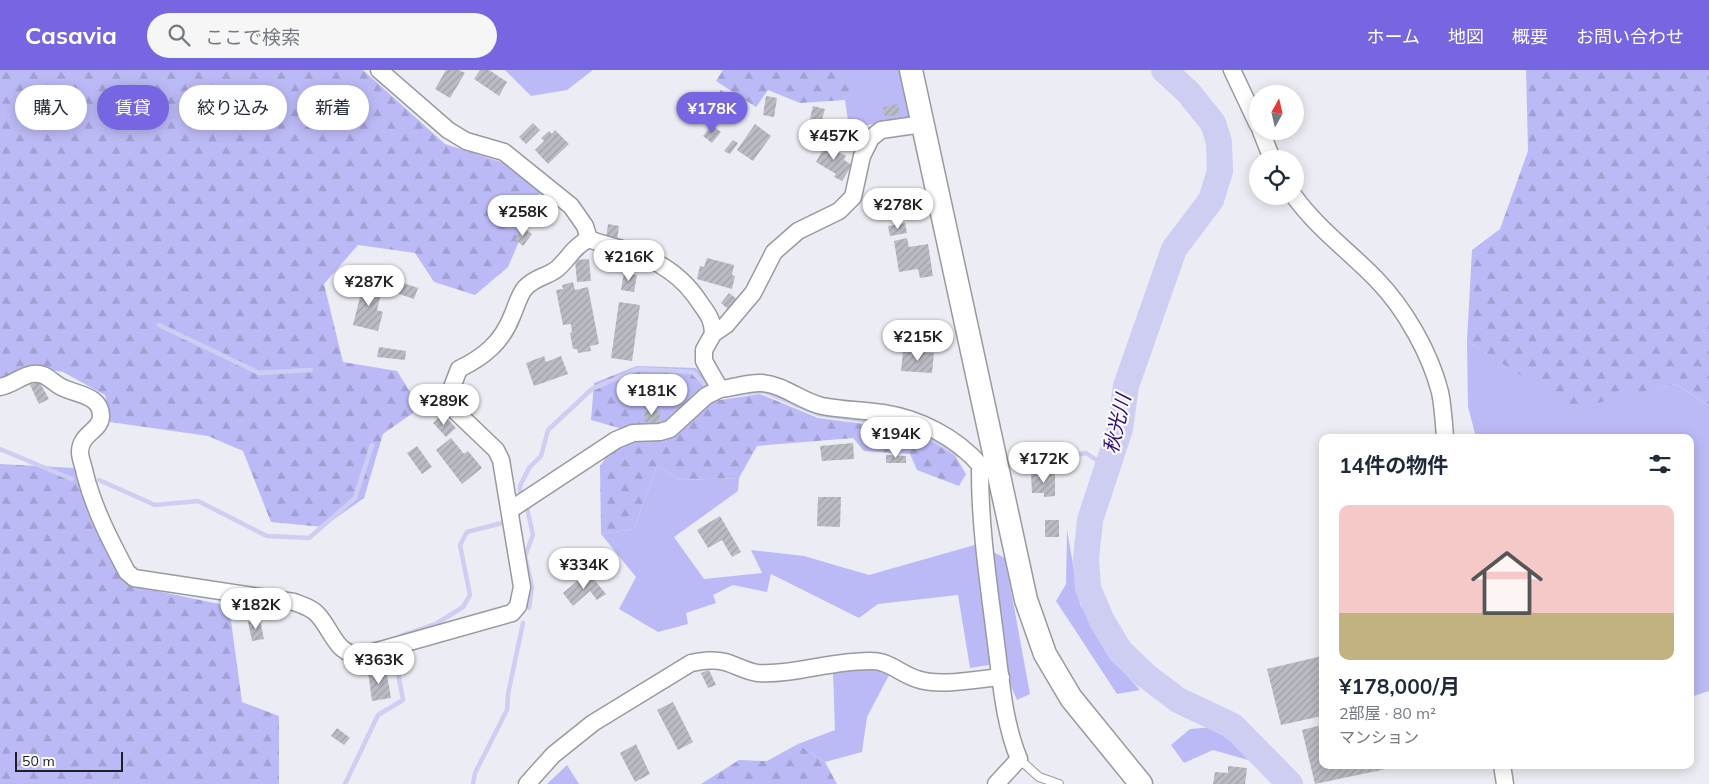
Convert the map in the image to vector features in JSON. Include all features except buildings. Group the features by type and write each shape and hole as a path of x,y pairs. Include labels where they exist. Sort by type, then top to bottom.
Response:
{"main road":[{"path":"911,70 989,464 1026,600 1045,654 1071,698 1141,784"}],"street":[{"path":"379,70 448,130 466,141 504,152 571,206 585,226 589,239"},
{"path":"1232,70 1249,106"},
{"path":"713,334 726,325 753,293 774,252 798,231 839,211 853,197 862,156 872,138 881,130 923,124"},
{"path":"1302,205 1329,235 1378,280 1396,302 1425,352 1440,392 1445,434"},
{"path":"0,387 10,385 31,374 48,375 58,386 89,397 98,404 101,417 98,425 82,440 80,452 94,507 126,572 134,578 294,602 307,607 317,614 341,648 351,655 363,654 512,613 518,606 522,587 501,460 496,450 449,405 449,395 459,369 478,360 494,346 507,329 523,290 535,278 558,268 580,243 589,239 635,253 676,275 691,289 714,322 713,334 704,350 704,361 720,389"},
{"path":"510,510 616,440 633,433 670,429 706,396 720,389 761,383 781,387 822,406 884,413 909,419 938,430 989,464 980,488 985,548 1001,677 1013,744 1019,759 996,784"},
{"path":"527,784 554,755 593,723 691,663 710,660 726,662 754,673 772,674 857,661 874,661 887,664 917,680 933,682 1001,677"},
{"path":"1503,769 1505,784"}],"lane":[{"path":"1019,759 1039,777 1059,784"}],"green space":[{"path":"0,70 363,70 445,144 504,163 541,190 508,267 475,295 434,282 415,253 358,245 324,284 343,362 397,371 420,408 383,434 364,498 323,527 271,522 243,451 208,436 110,422 105,395 63,372 30,367 0,386"},
{"path":"505,70 593,70 567,90 531,96"},
{"path":"723,70 856,70 857,72 845,100 800,103 768,90 756,107 716,81"},
{"path":"856,70 899,70 913,118 849,128 845,100"},
{"path":"1526,70 1709,70 1709,406 1676,384 1573,409 1467,341 1472,250 1500,229 1528,151"},
{"path":"1467,341 1573,408 1676,384 1709,406 1709,691 1694,696 1694,434 1475,434 1468,407"},
{"path":"637,366 696,368 720,400 760,394 818,418 911,430 954,454 966,474 959,486 917,470 910,454 864,451 853,438 757,446 739,478 681,480 657,466 634,529 601,534 600,466 626,430 591,420 594,383"},
{"path":"0,464 75,468 128,585 229,606 242,702 279,716 279,784 0,784"},
{"path":"657,466 681,480 739,478 738,491 674,537 704,579 762,573 751,550 804,556 869,575 978,544 1005,558 1030,694 1017,700 1001,663 970,668 958,595 878,604 859,618 771,574 767,592 733,585 713,595 716,603 686,613 688,624 658,632 619,609 636,577 601,534 634,529"},
{"path":"1067,530 1080,604 1109,656 1140,690 1117,694 1056,601 1066,584"},
{"path":"866,665 889,675 867,717 862,752 825,762 798,744 835,730 833,671"},
{"path":"1213,727 1255,762 1213,750 1184,763 1171,745 1190,729"},
{"path":"798,744 825,762 837,784 701,784 739,760 767,761"},
{"path":"567,765 579,784 547,784"}],"waterway":[{"name":"秋光川","path":"1164,70 1188,92 1213,123 1219,142 1220,171 1211,200 1174,249 1126,386 1120,429 1090,520 1086,559 1088,588 1102,621 1120,651 1145,675 1178,700 1233,726 1290,784"},
{"path":"159,325 259,373 311,370"},
{"path":"520,495 520,486 529,468 541,456 548,430 592,389 638,369 693,372 705,385"},
{"path":"736,394 763,391 818,414 905,426"},
{"path":"919,431 958,455"},
{"path":"99,480 155,505 198,501 267,536 309,538 355,498 372,445"},
{"path":"0,449 72,479"},
{"path":"1017,460 1040,461 1086,453 1107,467"},
{"path":"527,508 533,535 525,556 532,587 529,608"},
{"path":"401,636 436,624 463,607 470,595 460,545 467,532 502,523"},
{"path":"473,784 475,773 507,710 508,694 523,623"},
{"path":"345,784 378,715 403,700 396,662"}]}
